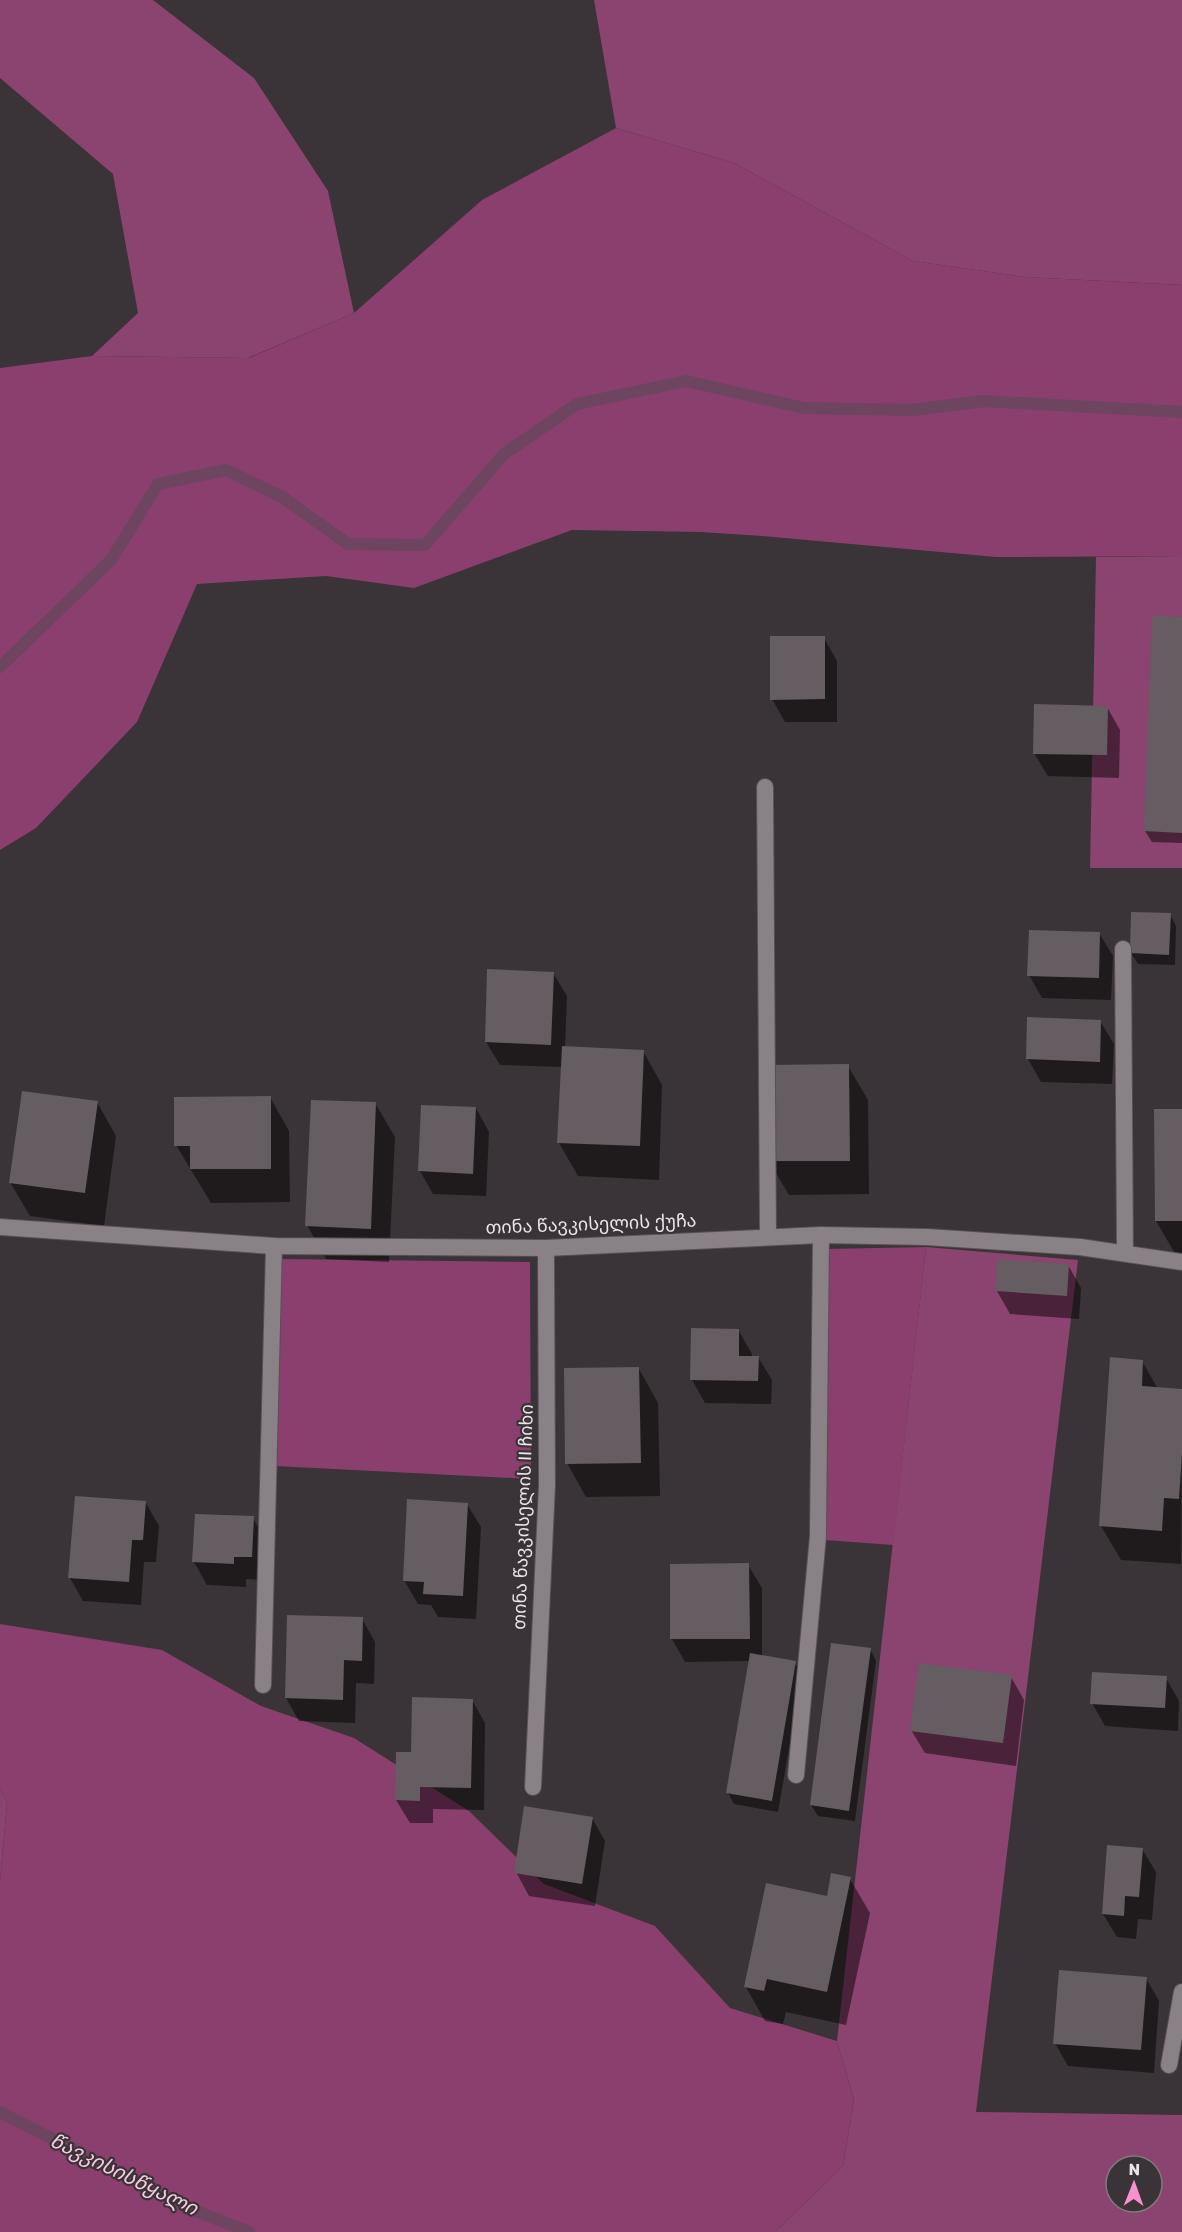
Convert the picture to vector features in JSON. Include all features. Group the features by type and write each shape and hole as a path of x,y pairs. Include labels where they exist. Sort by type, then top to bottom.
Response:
{"street":[{"path":"765,787 768,1237"},
{"path":"1123,949 1125,1253"},
{"name":"თინა წავკისელის ქუჩა","path":"0,1227 274,1246 546,1248 821,1235 974,1240 1080,1247 1182,1262"},
{"path":"796,1775 818,1536 821,1235"},
{"path":"263,1685 274,1246"},
{"name":"თინა წავკისელის II ჩიხი","path":"533,1787 547,1485 546,1248"},
{"path":"1169,2065 1182,1992"}],"shaded area":[{"path":"0,0 153,0 254,78 328,191 354,313 248,358 92,356 138,313 113,174 0,78"},
{"path":"594,0 1182,0 1182,285 1025,277 913,261 734,163 616,128"},
{"path":"616,128 734,163 913,261 1025,277 1182,285 1182,556 996,557 701,532 572,530 414,588 326,576 197,584 137,722 36,828 0,850 0,368 92,356 249,358 354,313 482,200"},
{"path":"1182,556 1182,868 1090,868 1096,557"},
{"path":"926,1247 1078,1260 976,2112 1182,2115 1182,2232 775,2232 843,2166 854,2100 837,2041"},
{"path":"926,1247 893,1545 825,1540 827,1249"},
{"path":"281,1259 530,1262 531,1479 275,1466"},
{"path":"0,1624 162,1650 261,1706 354,1738 469,1811 544,1884 655,1926 730,2008 837,2041 854,2100 843,2166 775,2232 0,2232 0,1881 7,1803 0,1788"},
{"path":"0,1788 7,1803 0,1881"}],"building":[{"path":"1152,616 1182,617 1182,833 1144,831"},
{"path":"770,636 825,636 825,699 770,700"},
{"path":"1034,704 1108,706 1107,755 1033,754"},
{"path":"1131,912 1171,913 1169,955 1130,953"},
{"path":"1029,930 1100,932 1099,978 1027,976"},
{"path":"487,969 554,972 551,1045 485,1042"},
{"path":"1027,1017 1101,1020 1100,1062 1026,1059"},
{"path":"562,1046 644,1050 640,1146 557,1143"},
{"path":"849,1064 850,1161 768,1161 767,1065"},
{"path":"22,1091 98,1101 85,1193 9,1183"},
{"path":"271,1096 271,1169 190,1169 190,1146 174,1146 174,1097"},
{"path":"311,1100 376,1102 371,1229 305,1226"},
{"path":"421,1105 476,1107 473,1174 418,1171"},
{"path":"1154,1109 1182,1109 1182,1221 1155,1221"},
{"path":"997,1259 1069,1264 1067,1296 996,1291"},
{"path":"691,1328 739,1329 739,1356 759,1356 758,1381 690,1380"},
{"path":"1110,1357 1143,1360 1142,1386 1182,1389 1179,1499 1164,1498 1162,1531 1099,1526"},
{"path":"639,1367 641,1463 565,1464 564,1368"},
{"path":"75,1496 146,1501 143,1540 132,1540 129,1582 68,1578"},
{"path":"407,1499 468,1503 463,1596 423,1594 424,1582 403,1581"},
{"path":"195,1514 254,1516 252,1557 234,1557 234,1564 192,1562"},
{"path":"749,1563 750,1639 670,1639 670,1564"},
{"path":"287,1615 363,1617 362,1661 344,1660 343,1700 285,1698"},
{"path":"831,1643 871,1648 849,1811 810,1805"},
{"path":"750,1653 796,1661 772,1801 726,1793"},
{"path":"919,1663 1012,1675 1003,1743 910,1731"},
{"path":"1092,1672 1167,1676 1165,1708 1090,1704"},
{"path":"412,1697 473,1699 471,1788 420,1787 420,1801 395,1800 396,1752 411,1752"},
{"path":"524,1806 593,1817 582,1884 514,1873"},
{"path":"1107,1845 1143,1848 1139,1897 1125,1896 1124,1916 1102,1914"},
{"path":"831,1873 851,1877 827,1992 767,1979 764,1991 744,1987 766,1883 827,1896"},
{"path":"1059,1970 1147,1977 1141,2050 1053,2044"}],"waterway":[{"path":"0,667 111,560 158,484 226,470 282,497 348,544 425,545 504,454 577,404 686,381 804,408 912,410 984,401 1182,412"},
{"name":"წავკისისწყალი","path":"0,2112 186,2207 249,2232"}]}
